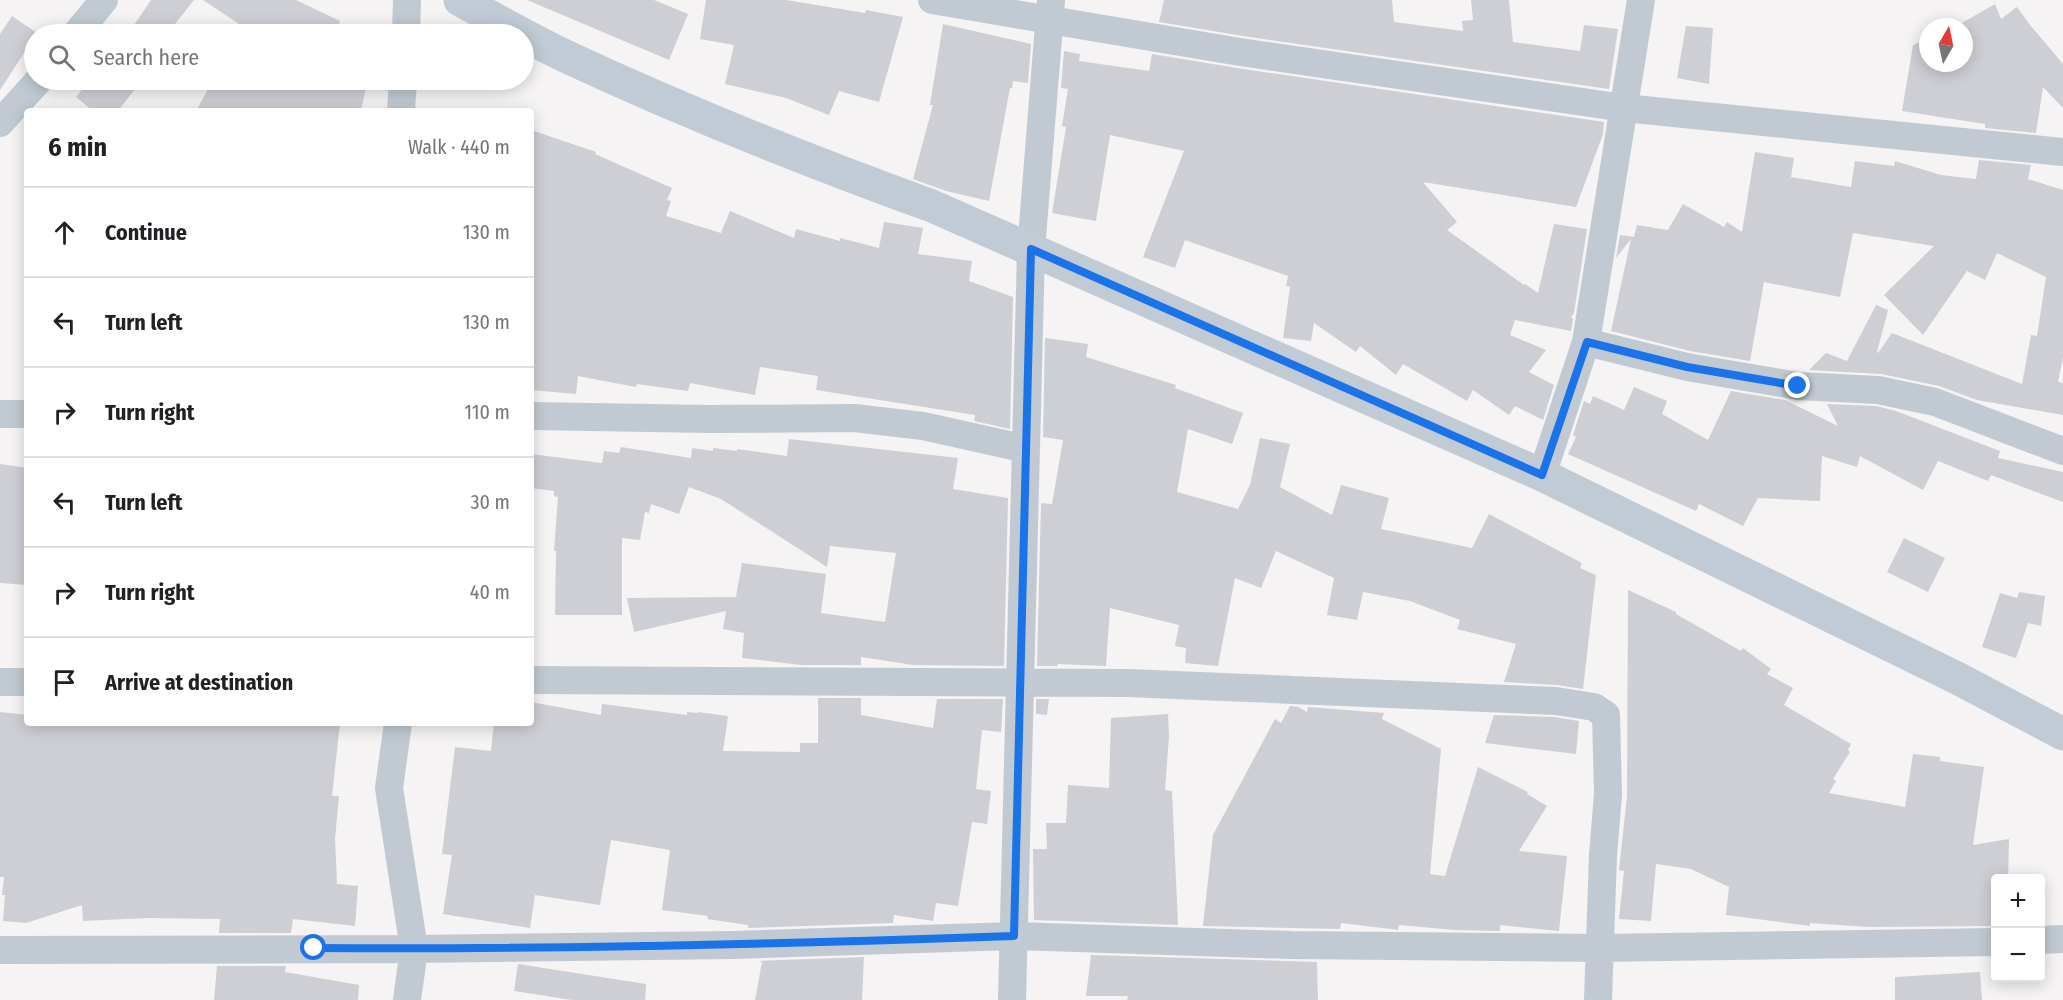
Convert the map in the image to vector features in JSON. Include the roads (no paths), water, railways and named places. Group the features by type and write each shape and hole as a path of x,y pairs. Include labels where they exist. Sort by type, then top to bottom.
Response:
{"street":[{"path":"84,24 104,0"},
{"path":"407,24 408,0"},
{"path":"460,0 505,24"},
{"path":"932,0 1050,9 1240,52 1624,108 2063,152"},
{"path":"1542,475 1587,342 1641,0"},
{"path":"1012,1000 1031,249 1050,9"},
{"path":"534,40 657,97 842,173 932,206 1542,475 1957,678 2063,734"},
{"path":"401,108 402,90"},
{"path":"0,123 34,96"},
{"path":"1587,342 1698,369 1798,386 1878,390 1935,402 2063,451"},
{"path":"0,414 24,414"},
{"path":"534,416 710,419 854,418 923,426 1026,449"},
{"path":"534,680 1128,683 1556,701 1594,707 1606,715 1608,795 1602,855 1598,1000"},
{"path":"0,682 24,682"},
{"path":"398,726 388,788 414,949 407,1000"},
{"path":"0,950 414,949 733,945 1014,936 1292,945 1599,948 1991,942"},
{"path":"2045,940 2063,939"}]}
